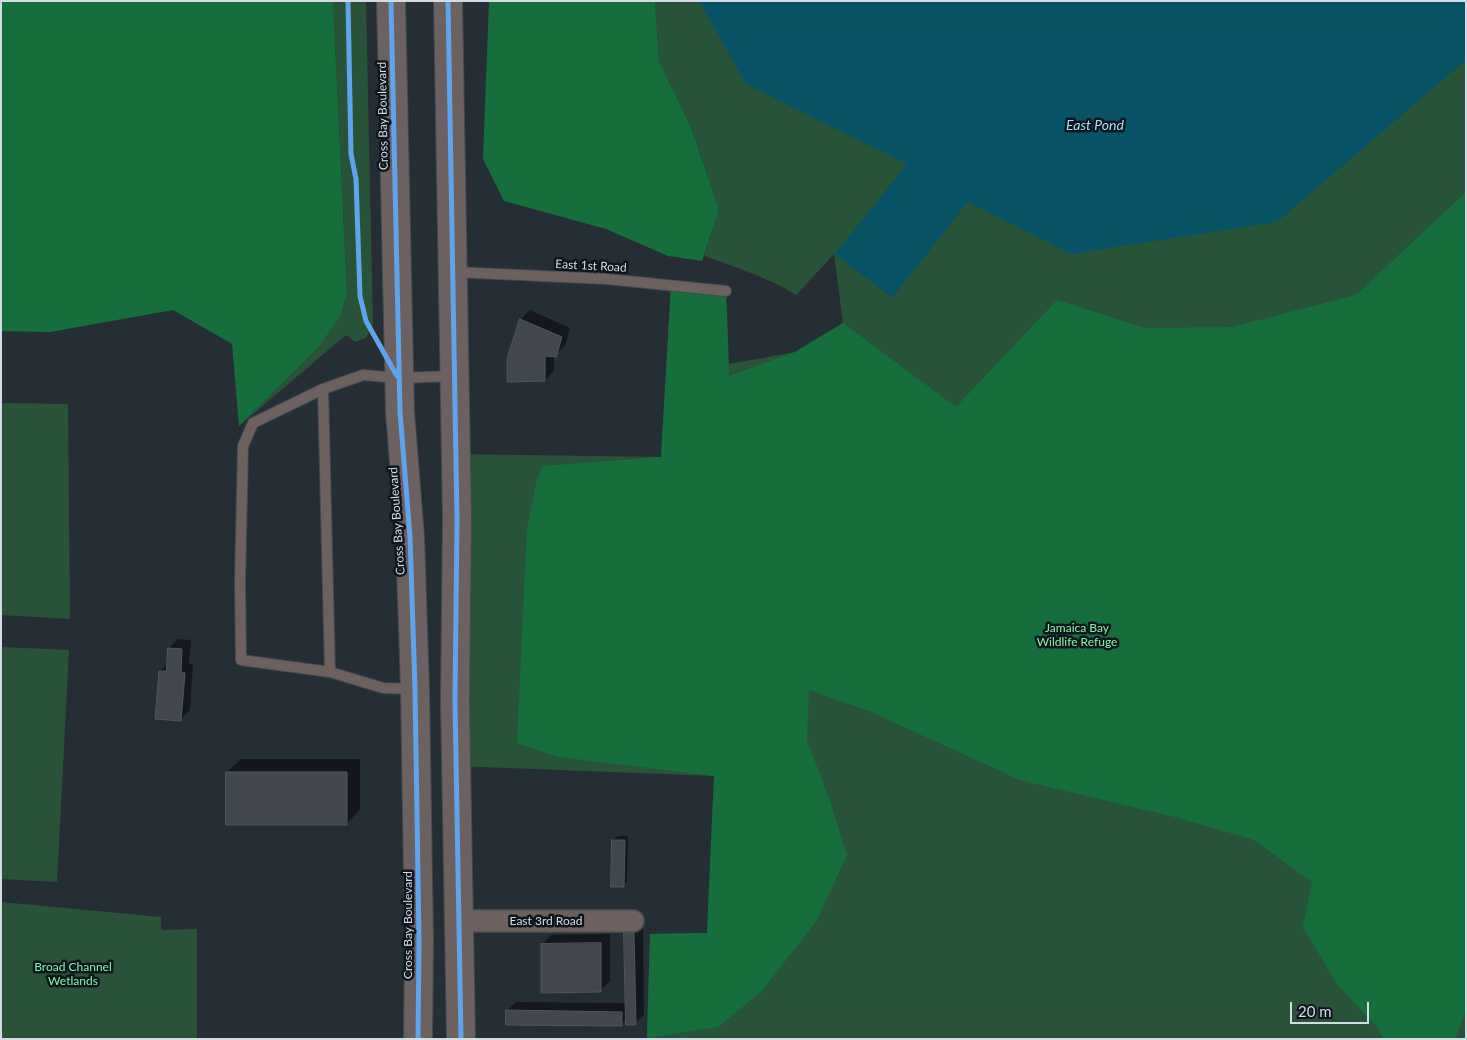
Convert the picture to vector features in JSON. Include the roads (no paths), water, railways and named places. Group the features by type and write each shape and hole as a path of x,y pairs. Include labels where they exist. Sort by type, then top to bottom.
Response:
{"main road":[{"name":"Cross Bay Boulevard","path":"391,1 399,378 402,452 410,538 415,689 419,941 418,1039"},
{"path":"448,1 457,519 454,691 462,1039"}],"street":[{"name":"East 3rd Road","path":"459,921 633,920"}],"lane":[{"name":"East 1st Road","path":"454,272 607,278 726,291"},
{"path":"415,689 383,688 330,672 241,660 240,582 243,446 253,423 323,389 363,375 399,378 454,376"},
{"path":"323,389 330,672"}],"water":[{"name":"East Pond","path":"699,1 1466,1 1466,60 1277,222 1071,254 968,202 892,298 835,254 907,164 746,84"}],"park label":[{"name":"Jamaica Bay Wildlife Refuge","path":"1077,635"},
{"name":"Broad Channel Wetlands","path":"73,974"}]}
